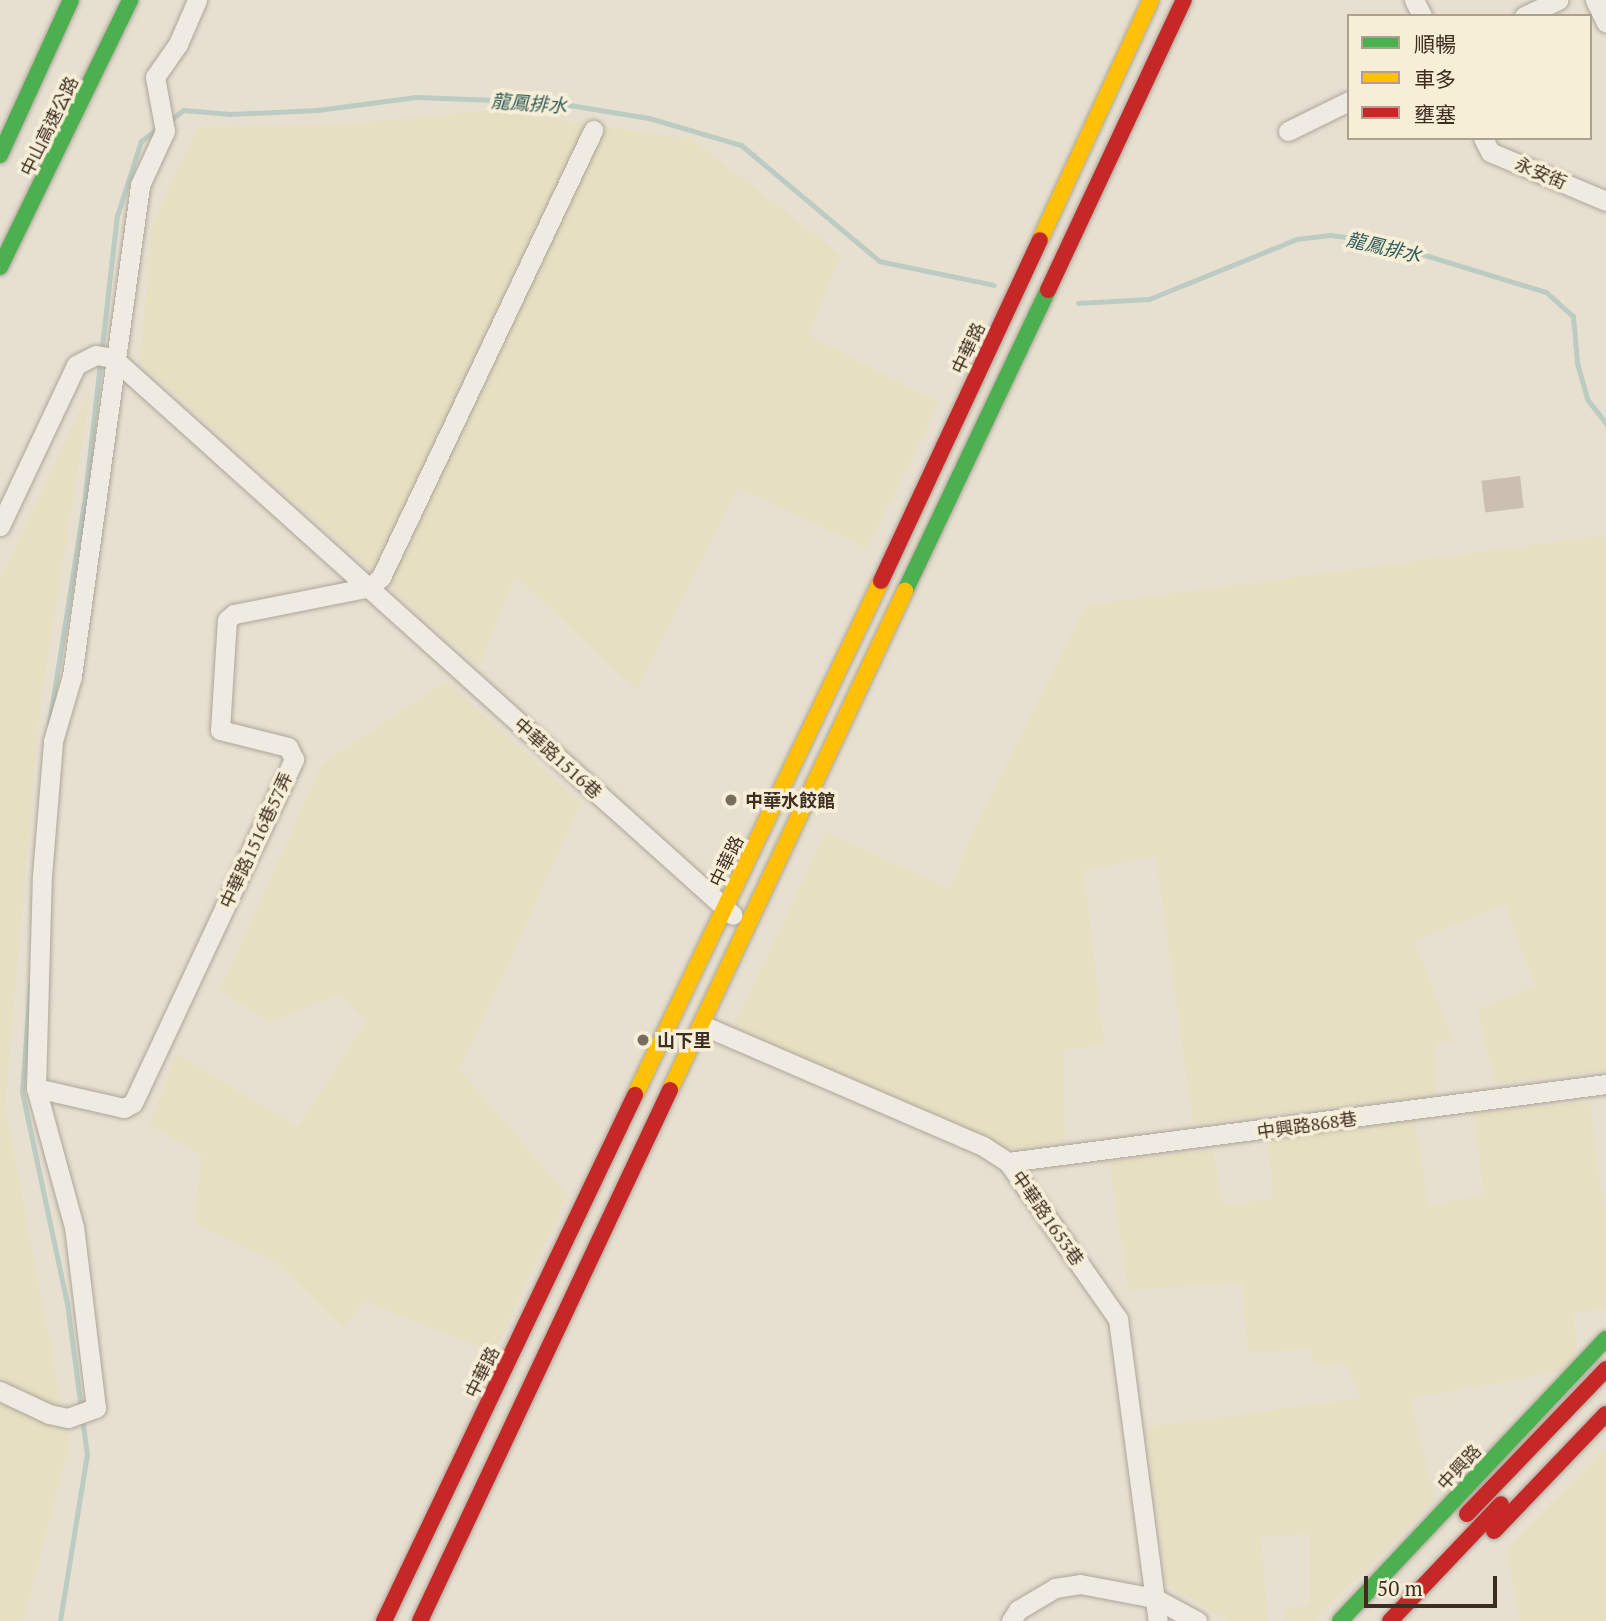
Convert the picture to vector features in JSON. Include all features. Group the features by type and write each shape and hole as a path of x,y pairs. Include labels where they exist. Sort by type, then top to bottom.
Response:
{"main road":[{"name":"中山高速公路","path":"0,155 71,0"},
{"name":"中山高速公路","path":"0,267 130,0"},
{"name":"中華路","path":"384,1621 676,1013 1151,0"},
{"path":"420,1621 1184,0"},
{"path":"676,1013 702,1025"},
{"name":"中興路","path":"1340,1621 1606,1339"},
{"path":"1423,1561 1606,1369"},
{"path":"1390,1621 1606,1394"},
{"path":"1408,1621 1606,1414"}],"street":[{"path":"0,1391 49,1415 82,1414 96,1408 74,1227 36,1088 41,876 53,741 72,676 113,358 141,185 165,131 155,77 178,44 197,0"},
{"path":"1528,14 1558,0"},
{"path":"1595,0 1606,23"},
{"path":"1288,131 1347,102"},
{"path":"370,587 381,577 593,130"},
{"name":"永安街","path":"1484,140 1490,152 1606,201"},
{"path":"0,526 76,365 96,355 113,358"},
{"name":"中華路1516巷","path":"113,358 370,587 724,910 750,924"},
{"name":"中華路1516巷57弄","path":"36,1088 124,1108 133,1103 294,760 293,750 288,747 220,730 228,621 234,614 370,587"},
{"name":"中華路1653巷","path":"702,1025 983,1146 1008,1162 1118,1319 1158,1621"},
{"name":"中興路868巷","path":"1008,1162 1606,1084"},
{"path":"1012,1621 1018,1610 1055,1588 1080,1584 1154,1598 1197,1621"}],"shaded area":[{"path":"492,110 692,139 841,255 809,335 939,403 867,548 738,488 637,690 515,576 479,667 140,363 152,225 198,127 332,125"},
{"path":"91,388 40,706 5,1106 69,1444 25,1617 23,1621 0,1621 0,579"},
{"path":"1606,535 1606,1070 1495,1084 1477,1010 1535,986 1505,905 1414,941 1455,1043 1435,1042 1436,1095 1193,1124 1156,857 1084,870 1104,1045 1064,1050 1065,1143 1009,1149 733,1027 826,832 951,889 971,835 1086,605"},
{"path":"446,681 581,803 460,1070 568,1195 493,1353 365,1301 343,1328 277,1263 194,1223 202,1156 149,1125 177,1054 298,1127 366,1021 341,994 269,1023 220,990 322,764"},
{"path":"1590,1102 1606,1233 1606,1309 1574,1313 1576,1368 1410,1399 1436,1500 1313,1621 1287,1621 1283,1609 1310,1605 1310,1534 1261,1537 1268,1621 1230,1621 1167,1585 1146,1427 1361,1398 1346,1364 1315,1365 1310,1349 1248,1353 1242,1283 1128,1290 1109,1161 1213,1150 1223,1205 1273,1199 1268,1140 1414,1120 1429,1205 1484,1195 1473,1113"},
{"path":"1606,1447 1606,1621 1520,1621 1506,1550"}],"building":[{"path":"1520,476 1524,508 1485,513 1481,481"}],"waterway":[{"name":"龍鳳排水","path":"169,121 183,110 230,114 317,110 416,97 551,102 649,118 741,145 879,261 994,285"},
{"path":"49,724 84,504 117,216 141,141 158,128"},
{"name":"龍鳳排水","path":"1078,303 1149,299 1297,239 1330,235 1379,241 1546,292 1573,316 1577,363 1587,399 1606,423"},
{"path":"30,985 22,1092 67,1303 87,1454 60,1621"}],"traffic: fast":[{"path":"0,155 71,0"},
{"path":"0,267 130,0"},
{"path":"905,591 1048,290"},
{"path":"1340,1621 1606,1339"}],"traffic: slow":[{"path":"1040,240 1151,0"},
{"path":"635,1095 881,581"},
{"path":"670,1090 905,591"}],"traffic: jam":[{"path":"1048,290 1184,0"},
{"path":"881,581 1040,240"},
{"path":"420,1621 670,1090"},
{"path":"384,1621 635,1095"},
{"path":"1467,1514 1606,1369"},
{"path":"1494,1531 1606,1414"},
{"path":"1390,1621 1501,1504"}],"place":[{"name":"中華水餃館","path":"731,800"},
{"name":"山下里","path":"643,1040"}]}
